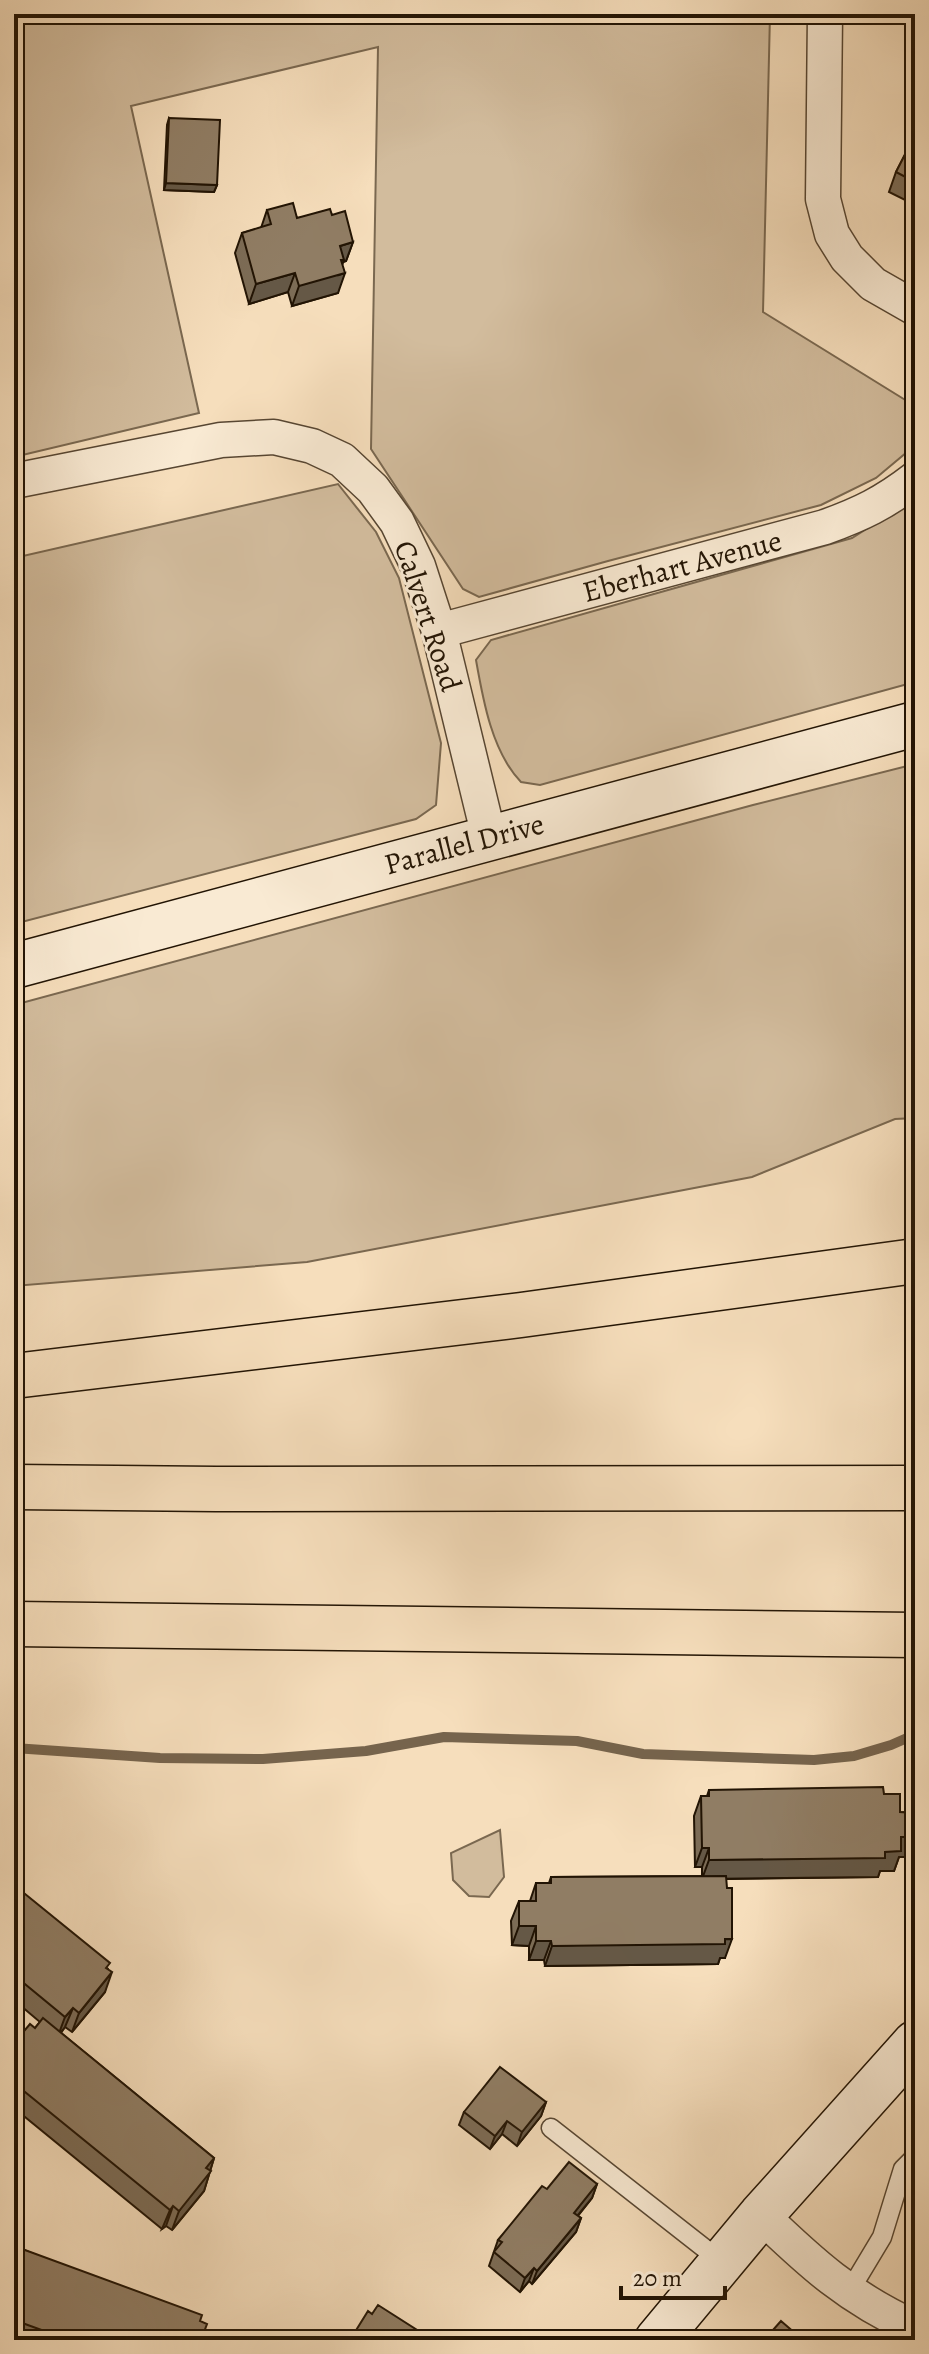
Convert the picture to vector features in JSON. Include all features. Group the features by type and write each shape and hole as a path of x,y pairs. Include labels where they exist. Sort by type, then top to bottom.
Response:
{"highway":[{"path":"14,1376 521,1315 915,1261"},
{"path":"521,1315 915,1280"},
{"path":"14,1487 915,1488"},
{"path":"14,1624 915,1635"}],"street":[{"path":"825,14 823,199 832,234 847,258 873,284 915,308"},
{"name":"Calvert Road","path":"14,481 221,440 274,437 312,446 342,460 373,489 397,522 418,566 439,631 489,837"},
{"name":"Eberhart Avenue","path":"439,631 825,527 864,513 915,479"},
{"name":"Parallel Drive","path":"14,966 915,724"},
{"path":"657,2340 761,2215 915,2043"},
{"path":"761,2215 814,2266 849,2292 884,2314 915,2328"}],"lane":[{"path":"551,2128 723,2262"},
{"path":"849,2292 882,2237 903,2169 915,2157"}],"shaded area":[{"path":"14,14 770,14 763,312 915,406 915,441 907,452 876,478 821,505 479,597 463,589 371,449 378,47 131,106 199,413 14,457"},
{"path":"338,484 376,532 399,578 441,743 436,805 416,819 14,924 14,558"},
{"path":"915,498 915,682 540,785 521,782 511,770 490,725 476,660 491,640 852,538"},
{"path":"915,764 915,1118 895,1119 752,1177 307,1262 14,1286 14,1005"},
{"path":"500,1830 504,1877 489,1897 469,1896 453,1880 451,1853"}],"building":[{"path":"169,118 220,120 217,185 166,183"},
{"path":"915,135 915,182 896,172"},
{"path":"293,203 297,218 330,209 332,215 345,211 353,242 340,246 345,273 299,286 295,273 256,284 242,233 271,224 267,210"},
{"path":"883,1787 884,1794 900,1794 900,1812 915,1813 915,1837 901,1837 901,1851 885,1852 885,1858 709,1860 709,1848 702,1848 701,1796 709,1796 709,1790"},
{"path":"726,1876 727,1888 732,1888 732,1939 725,1939 725,1944 552,1946 551,1941 536,1941 536,1926 519,1926 519,1901 536,1901 536,1883 551,1883 551,1877"},
{"path":"14,1885 110,1963 106,1968 112,1972 79,2013 73,2008 65,2017 14,1975"},
{"path":"43,2018 214,2158 206,2168 211,2171 179,2211 173,2206 170,2210 14,2083 14,2043 30,2024 35,2028"},
{"path":"500,2067 546,2102 522,2132 507,2121 495,2136 464,2112"},
{"path":"569,2162 597,2184 574,2213 581,2218 537,2271 534,2268 525,2278 494,2252 502,2242 498,2240 542,2186 547,2189"},
{"path":"14,2246 202,2315 200,2321 207,2324 201,2340 69,2340 14,2320"},
{"path":"378,2305 428,2337 427,2340 350,2340 368,2311 372,2314"},
{"path":"781,2321 803,2340 764,2340"}],"waterway":[{"path":"14,1748 160,1758 263,1759 366,1751 444,1737 577,1741 643,1754 814,1760 854,1756 891,1745 915,1731"}]}
